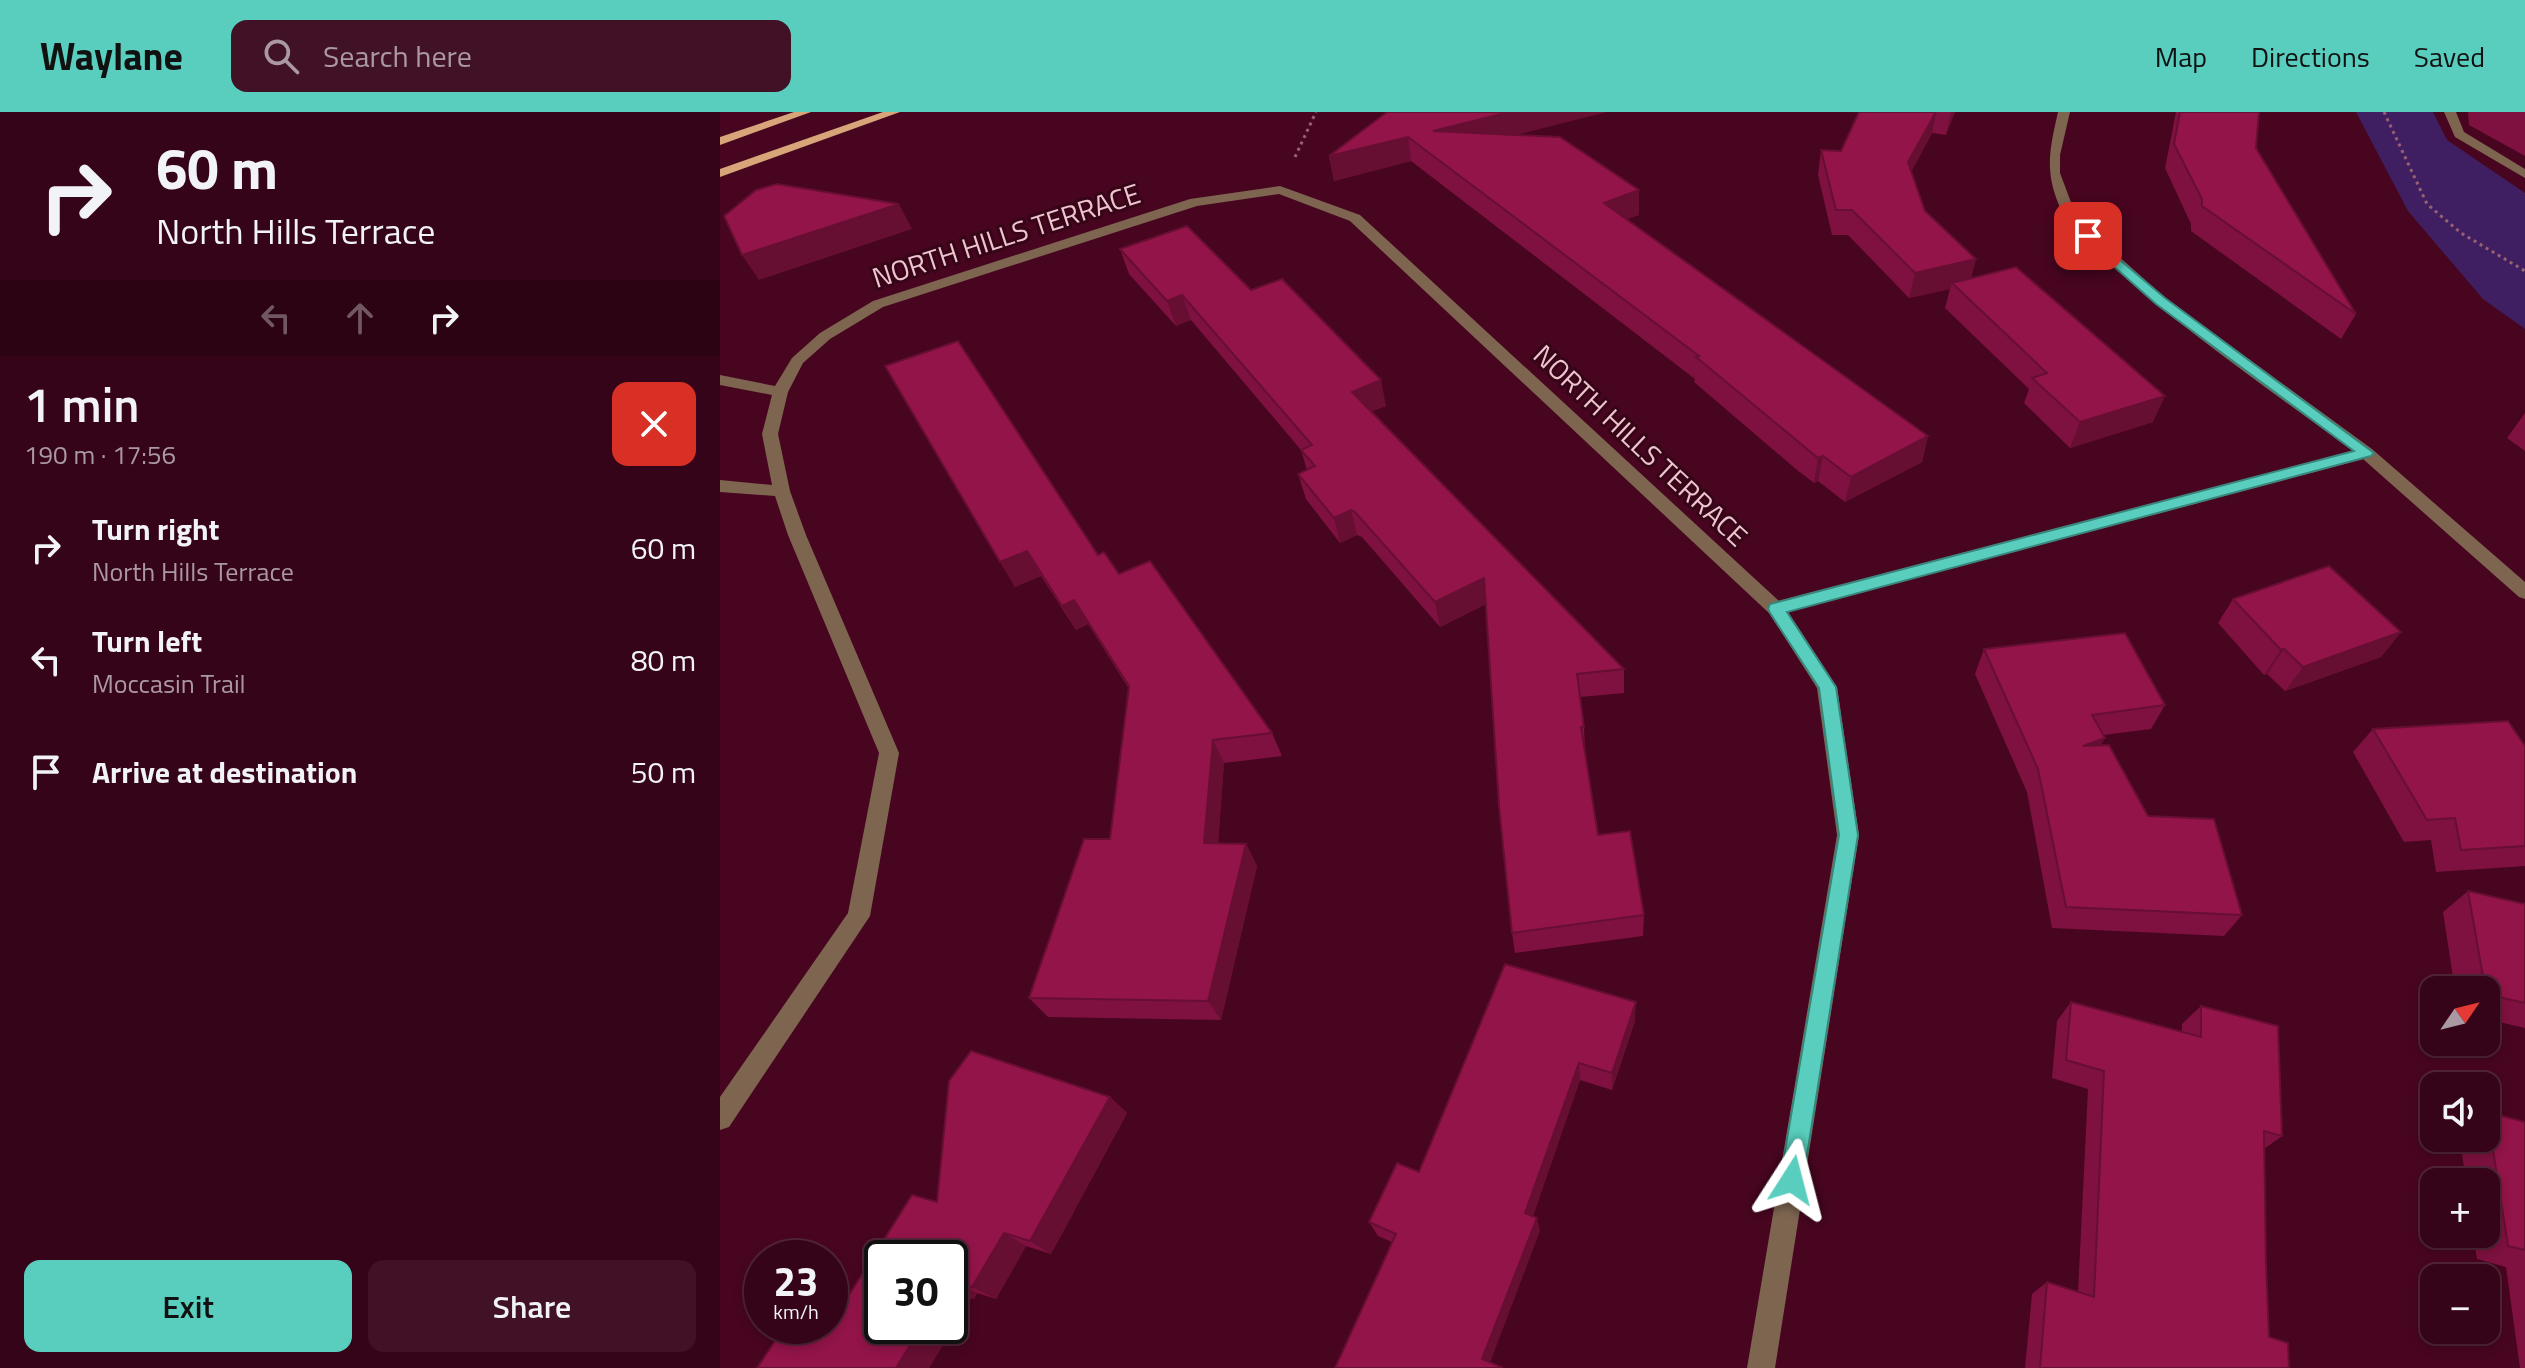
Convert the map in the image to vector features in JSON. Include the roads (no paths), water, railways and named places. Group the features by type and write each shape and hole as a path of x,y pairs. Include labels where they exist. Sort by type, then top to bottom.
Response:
{"main road":[{"path":"720,141 805,112"},
{"path":"720,173 894,112"}],"street":[{"path":"2064,112 2054,155 2054,173 2069,214 2088,236 2160,301 2366,453 2525,592"},
{"path":"2450,112 2459,134 2525,174"},
{"name":"NORTH HILLS TERRACE","path":"720,1118 859,916 889,753 797,535 782,491 770,434 780,392 797,361 825,336 878,304 1195,202 1280,190 1355,218 1776,609 1827,687 1848,835 1761,1368"},
{"path":"720,380 780,392"},
{"path":"1776,609 2366,453"},
{"path":"720,486 782,491"}]}
